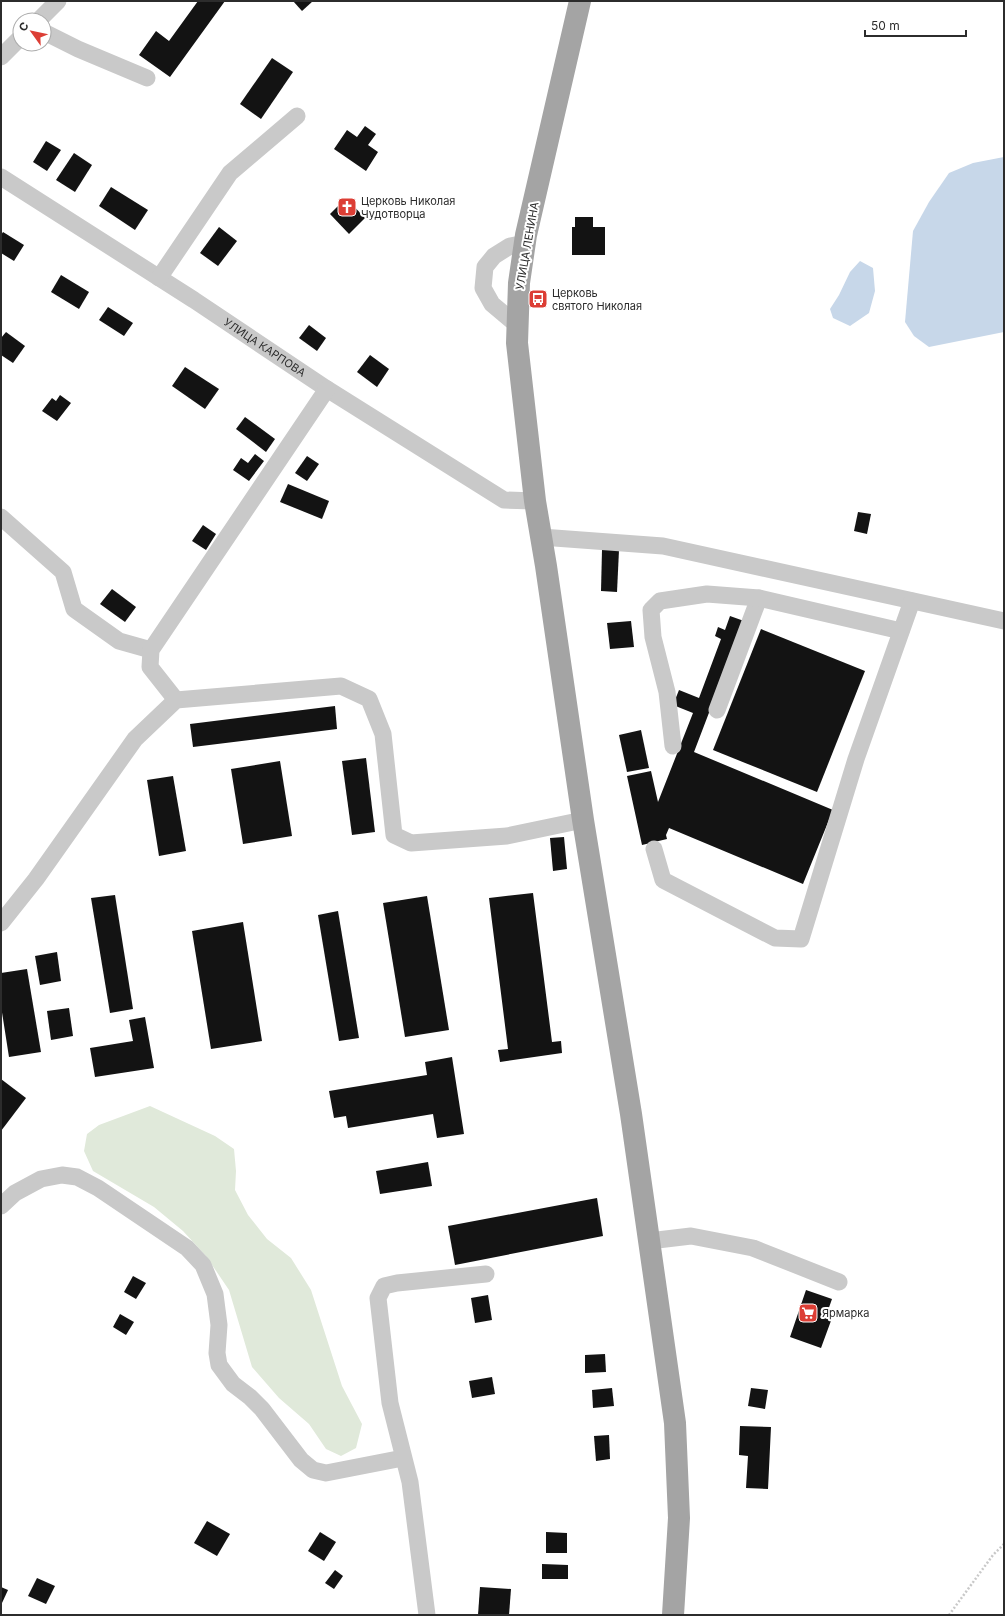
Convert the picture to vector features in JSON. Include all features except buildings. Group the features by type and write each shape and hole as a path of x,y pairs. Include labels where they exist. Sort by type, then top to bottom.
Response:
{"main road":[{"name":"УЛИЦА ЛЕНИНА","path":"580,1 525,243 519,283 517,343 535,501 546,566 582,820 631,1114 675,1423 679,1518 673,1615"}],"street":[{"path":"47,12 58,1"},
{"path":"52,36 78,49 147,78"},
{"path":"1,57 12,46"},
{"path":"159,278 230,173 297,116"},
{"name":"УЛИЦА КАРПОВА","path":"1,177 159,278 327,389 504,500 535,501"},
{"path":"518,326 492,304 483,288 485,267 494,256 510,246 525,243"},
{"path":"176,700 150,667 151,650 327,389"},
{"path":"1,517 63,572 74,609 119,641 151,650"},
{"path":"541,537 663,546 1004,621"},
{"path":"673,746 667,692 653,637 651,610 660,601 706,594 759,598 901,631"},
{"path":"717,710 759,598"},
{"path":"654,849 663,880 775,938 801,939 856,759 912,601"},
{"path":"1,923 36,879 135,739 176,700 341,686 369,699 383,734 394,835 411,843 506,836 582,820"},
{"path":"1,1206 15,1193 40,1179 62,1175 77,1177 98,1188 187,1248 203,1265 215,1294 219,1325 217,1352 218,1365 233,1384 250,1397 262,1409 301,1460 313,1470 326,1473 404,1458"},
{"path":"649,1241 691,1236 753,1248 839,1282"},
{"path":"427,1615 410,1482 390,1403 378,1298 384,1286 397,1283 486,1274"}],"path":[{"path":"949,1615 993,1555 1004,1544"}],"green space":[{"path":"150,1106 215,1136 234,1149 236,1171 235,1190 248,1215 267,1239 291,1258 311,1290 342,1386 362,1424 356,1448 341,1456 326,1449 309,1424 279,1398 252,1367 229,1290 206,1256 183,1231 154,1207 93,1171 84,1151 87,1134 99,1125"}],"water":[{"path":"1004,157 1004,332 929,347 914,336 905,322 913,231 929,202 949,173 973,163"},
{"path":"860,261 873,268 875,291 869,313 850,326 833,318 830,309 839,295 850,272"}],"place":[{"name":"Церковь Николая Чудотворца","path":"347,207"},
{"name":"Церковь святого Николая","path":"538,299"},
{"name":"Ярмарка","path":"808,1313"}]}
